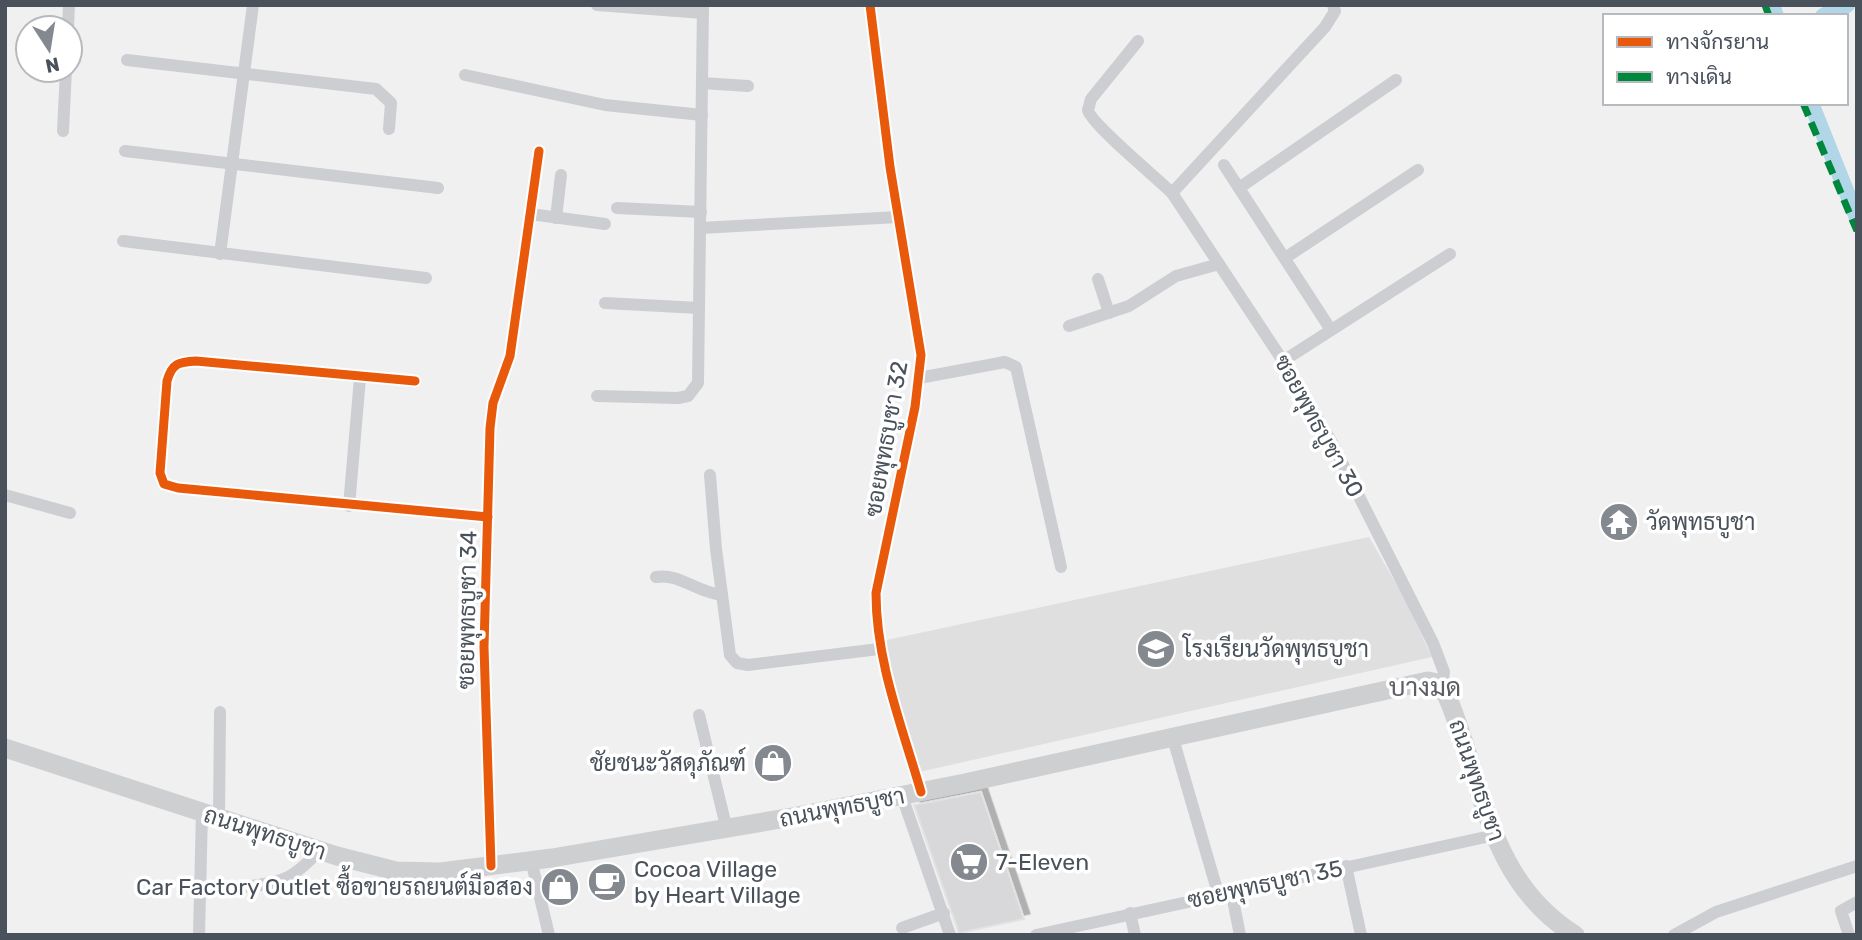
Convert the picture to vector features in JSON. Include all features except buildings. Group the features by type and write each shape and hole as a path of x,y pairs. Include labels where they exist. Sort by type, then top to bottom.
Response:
{"main road":[{"name":"ถนนพุทธบูชา","path":"5,748 320,850 396,871 440,872 727,830 911,794 1418,681 1437,683 1443,680 1507,867 1533,902 1575,935"}],"street":[{"path":"220,254 253,5"},
{"path":"597,5 703,9 698,383 695,391 678,398 597,396"},
{"name":"ซอยพุทธบูชา 32","path":"870,5 898,217 921,355 919,378 876,593 879,649 911,794 950,935"},
{"path":"1172,193 1325,27 1335,11 1333,5"},
{"name":"ซอยพุทธบูชา 30","path":"1138,41 1091,99 1087,110 1097,126 1134,156 1172,193 1283,360 1331,441 1410,594 1443,680"},
{"path":"127,60 376,89 391,103 389,129"},
{"path":"465,75 605,105 702,115"},
{"path":"1239,188 1396,80"},
{"path":"702,83 748,86"},
{"path":"63,131 65,84"},
{"path":"125,151 233,161 438,188"},
{"name":"ซอยพุทธบูชา 34","path":"491,866 484,647 493,403 510,356 538,151"},
{"path":"1224,164 1331,330"},
{"path":"1284,258 1418,170"},
{"path":"556,218 561,175"},
{"path":"617,208 701,212"},
{"path":"530,214 605,224"},
{"path":"701,228 898,217"},
{"path":"123,242 426,278"},
{"path":"1283,360 1450,254"},
{"path":"1069,326 1129,306 1176,276 1219,264"},
{"path":"1098,279 1110,313"},
{"path":"606,303 699,308"},
{"path":"415,381 360,379 196,361 178,362 170,369 167,381 160,473 164,484 349,506 488,517"},
{"path":"919,378 1005,362 1016,367 1060,567"},
{"path":"349,506 360,379"},
{"path":"710,475 730,655 737,663 748,665 879,649"},
{"path":"5,495 70,513"},
{"path":"656,578 668,575 704,593 722,595"},
{"path":"199,935 220,712"},
{"path":"699,715 727,830"},
{"path":"1172,735 1240,935"},
{"name":"ซอยพุทธบูชา 35","path":"1036,935 1495,835"},
{"path":"242,887 277,884 290,879 320,850"},
{"path":"531,860 549,935"},
{"path":"1346,866 1361,935"},
{"path":"1674,935 1716,912 1857,866"},
{"path":"1849,935 1841,911 1857,902"},
{"path":"902,928 944,913"},
{"path":"1130,913 1135,935"}],"shaded area":[{"name":"โรงเรียนวัดพุทธบูชา","path":"1369,537 1405,599 1432,657 919,772 882,641"}],"waterway":[{"path":"1772,5 1775,14"},
{"path":"1827,14 1847,5"},
{"path":"1812,105 1857,218"},
{"path":"1848,197 1857,193"}],"marked path":[{"path":"1765,5 1768,14"},
{"path":"1804,105 1857,231"}],"cycle path":[{"path":"870,5 890,167 921,355 915,407 876,593 877,619 891,694 921,792"},
{"path":"491,866 484,647 490,428 493,403 510,356 539,151"},
{"path":"415,381 196,361 181,363 171,370 167,381 160,473 164,484 178,488 488,517"}],"place":[{"name":"วัดพุทธบูชา","path":"1619,522"},
{"name":"โรงเรียนวัดพุทธบูชา","path":"1156,649"},
{"name":"ชัยชนะวัสดุภัณฑ์","path":"773,763"},
{"name":"7-Eleven","path":"969,862"},
{"name":"Cocoa Village by Heart Village","path":"607,882"},
{"name":"Car Factory Outlet ซื้อขายรถยนต์มือสอง","path":"560,887"}],"district":[{"name":"บางมด","path":"1425,687"}]}
